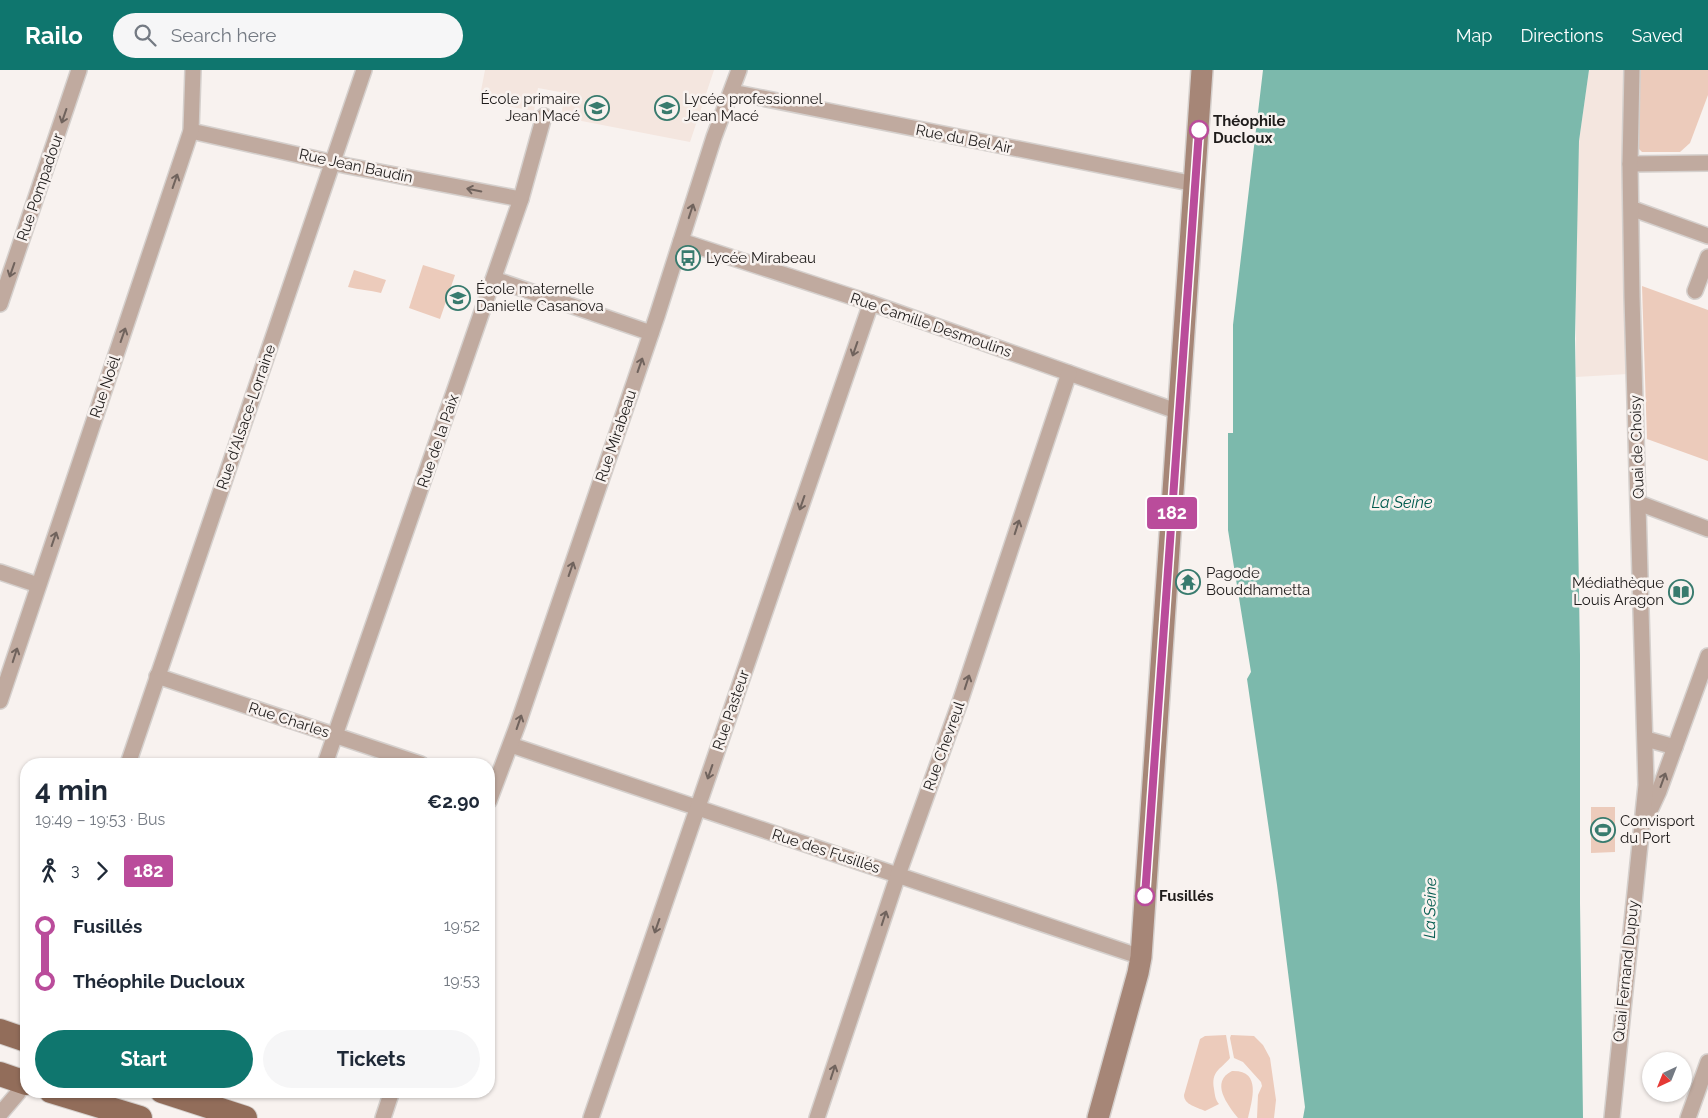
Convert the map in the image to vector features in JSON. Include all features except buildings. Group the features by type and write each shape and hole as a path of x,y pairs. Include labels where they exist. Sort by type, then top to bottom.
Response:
{"main road":[{"path":"1098,1118 1141,957 1195,184 1199,71"},
{"path":"0,1032 20,1038"},
{"path":"0,1074 20,1079"},
{"path":"74,1098 140,1118"},
{"path":"211,1098 245,1118"}],"street":[{"name":"Rue Pompadour","path":"0,304 79,70"},
{"name":"Rue Noël","path":"0,701 191,131 193,70"},
{"name":"Rue d'Alsace-Lorraine","path":"130,758 364,70"},
{"name":"Rue Mirabeau","path":"495,781 511,744 651,333 714,137 739,70"},
{"name":"Quai de Choisy","path":"1632,70 1630,164 1632,297 1646,739 1646,785 1643,825"},
{"name":"Rue du Bel Air","path":"732,92 1195,184"},
{"name":"Rue de la Paix","path":"327,758 522,199 544,116"},
{"name":"Rue Jean Baudin","path":"191,131 333,162 522,199"},
{"path":"1630,164 1708,163"},
{"path":"1636,210 1708,236"},
{"name":"Rue Camille Desmoulins","path":"681,241 871,303 1179,412"},
{"path":"1694,291 1708,257"},
{"path":"494,279 651,333"},
{"name":"Rue Pasteur","path":"592,1118 871,303"},
{"name":"Rue Chevreul","path":"817,1118 898,874 960,702 1069,373"},
{"path":"1644,505 1708,529"},
{"path":"0,572 38,585"},
{"path":"1643,825 1659,791 1708,656"},
{"name":"Rue Charles","path":"157,676 404,758"},
{"path":"1646,739 1675,747"},
{"name":"Rue des Fusillés","path":"511,744 1141,957"},
{"name":"Quai Fernand Dupuy","path":"1612,1118 1639,848 1643,825"},
{"path":"1688,1118 1708,1062"},
{"path":"0,1114 11,1103 20,1088"},
{"path":"382,1118 389,1098"}],"shaded area":[{"path":"485,70 714,70 690,142 561,117 565,93 538,88 534,111 479,101"},
{"path":"1589,70 1624,70 1622,205 1628,374 1576,377 1576,238 1579,141"},
{"path":"1638,70 1708,70 1708,95 1690,143 1680,152 1642,152 1636,146"},
{"path":"423,265 455,275 440,319 409,308"},
{"path":"354,270 386,280 381,293 348,287"},
{"path":"1642,286 1708,310 1708,461 1647,439"},
{"name":"Convisport du Port","path":"1591,807 1615,807 1615,852 1591,853"},
{"path":"1226,1035 1230,1058 1217,1071 1213,1083 1219,1104 1205,1111 1186,1101 1184,1095 1200,1039 1205,1036"},
{"path":"1231,1035 1254,1036 1263,1045 1270,1058 1276,1100 1274,1118 1257,1118 1258,1095 1262,1086 1261,1082 1243,1062 1234,1058"},
{"path":"1232,1071 1248,1075 1251,1081 1253,1095 1248,1118 1238,1118 1225,1100 1221,1087 1222,1081"}],"water":[{"name":"La Seine","path":"1263,70 1589,70 1579,141 1575,339 1580,655 1580,903 1583,1118 1303,1118 1305,1107 1277,885 1247,679 1251,672 1228,530 1228,433 1233,433 1233,325"}],"bus line":[{"name":"182","path":"1145,896 1199,130"}],"place":[{"name":"École primaire Jean Macé","path":"597,108"},
{"name":"Lycée professionnel Jean Macé","path":"667,108"},
{"name":"Théophile Ducloux","path":"1199,130"},
{"name":"Lycée Mirabeau","path":"688,258"},
{"name":"École maternelle Danielle Casanova","path":"458,298"},
{"name":"Pagode Bouddhametta","path":"1188,582"},
{"name":"Médiathèque Louis Aragon","path":"1681,592"},
{"name":"Convisport du Port","path":"1603,830"},
{"name":"Fusillés","path":"1145,896"}]}
